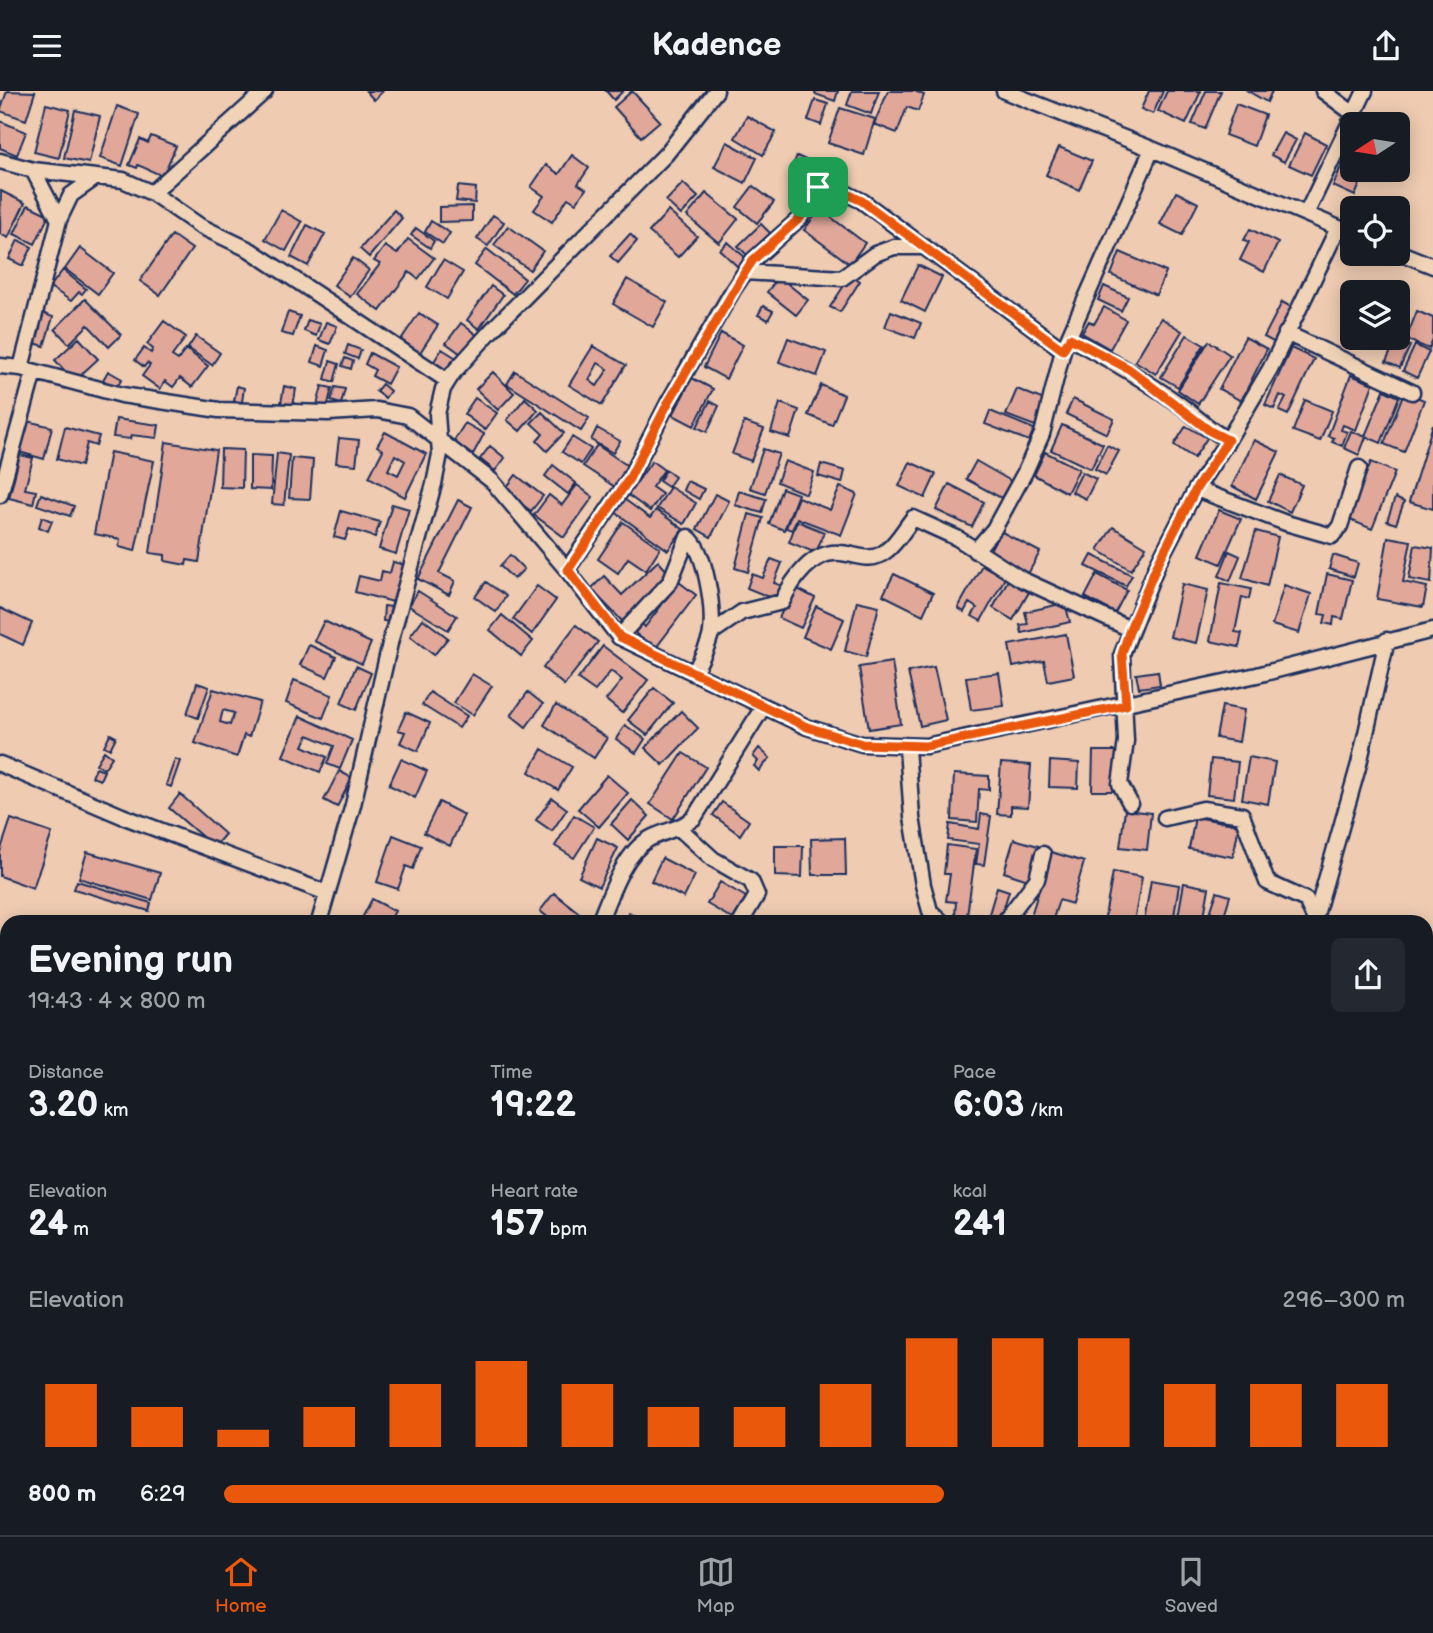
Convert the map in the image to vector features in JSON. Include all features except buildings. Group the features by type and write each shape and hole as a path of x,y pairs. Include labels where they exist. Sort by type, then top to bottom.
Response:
{"street":[{"path":"152,193 265,91"},
{"path":"321,915 354,805 391,639 434,484 439,439 437,414 448,381 491,331 666,154 716,91"},
{"path":"1004,91 1307,212 1338,228 1250,407 1196,489 1157,565 1130,629 1122,654 1126,741 1121,785 1130,803"},
{"path":"1322,91 1351,112"},
{"path":"1355,112 1365,91"},
{"path":"1307,212 1340,143"},
{"path":"975,551 994,529 1031,460 1055,390 1066,344 1152,149"},
{"path":"0,160 33,170 123,180 152,193 200,226 250,250 448,381"},
{"path":"33,170 59,220"},
{"path":"0,495 59,220 71,195 95,178"},
{"path":"568,570 629,479 668,403 745,272 753,260 800,218 818,187 829,185 862,201 920,247 1066,344 1129,369 1210,431 1228,440"},
{"path":"745,272 842,278 875,254 894,247 920,247"},
{"path":"1410,257 1433,266"},
{"path":"1286,333 1412,391"},
{"path":"0,366 27,370 122,395 219,410 328,413 377,410 408,416 492,481 568,570 620,637 807,727 862,744 907,748 1126,705 1433,630"},
{"path":"1196,489 1286,523 1332,535 1340,526 1359,468"},
{"path":"711,633 742,612 782,602 791,584 817,558 839,552 867,559 886,552 914,517 1021,579 1130,629"},
{"path":"620,637 670,582 688,537 695,543 705,565 711,633 694,674"},
{"path":"1317,915 1359,764 1387,640"},
{"path":"602,915 635,849 694,818 762,707"},
{"path":"907,748 912,817 923,885 930,911 935,915"},
{"path":"2,770 327,893"},
{"path":"1164,818 1203,809 1242,815 1267,882 1306,900 1312,915"},
{"path":"679,828 713,859 751,881 757,895 745,915"},
{"path":"1009,915 1037,879 1043,854"}],"route":[{"path":"829,185 862,201 920,247 1063,350 1070,338 1129,369 1150,386 1177,402 1210,431 1228,440 1196,489 1157,565 1130,629 1122,654 1126,705 926,746 907,748 862,744 807,727 620,637 568,570 629,479 668,403 733,290 753,260 800,218 818,187 829,185"}]}
